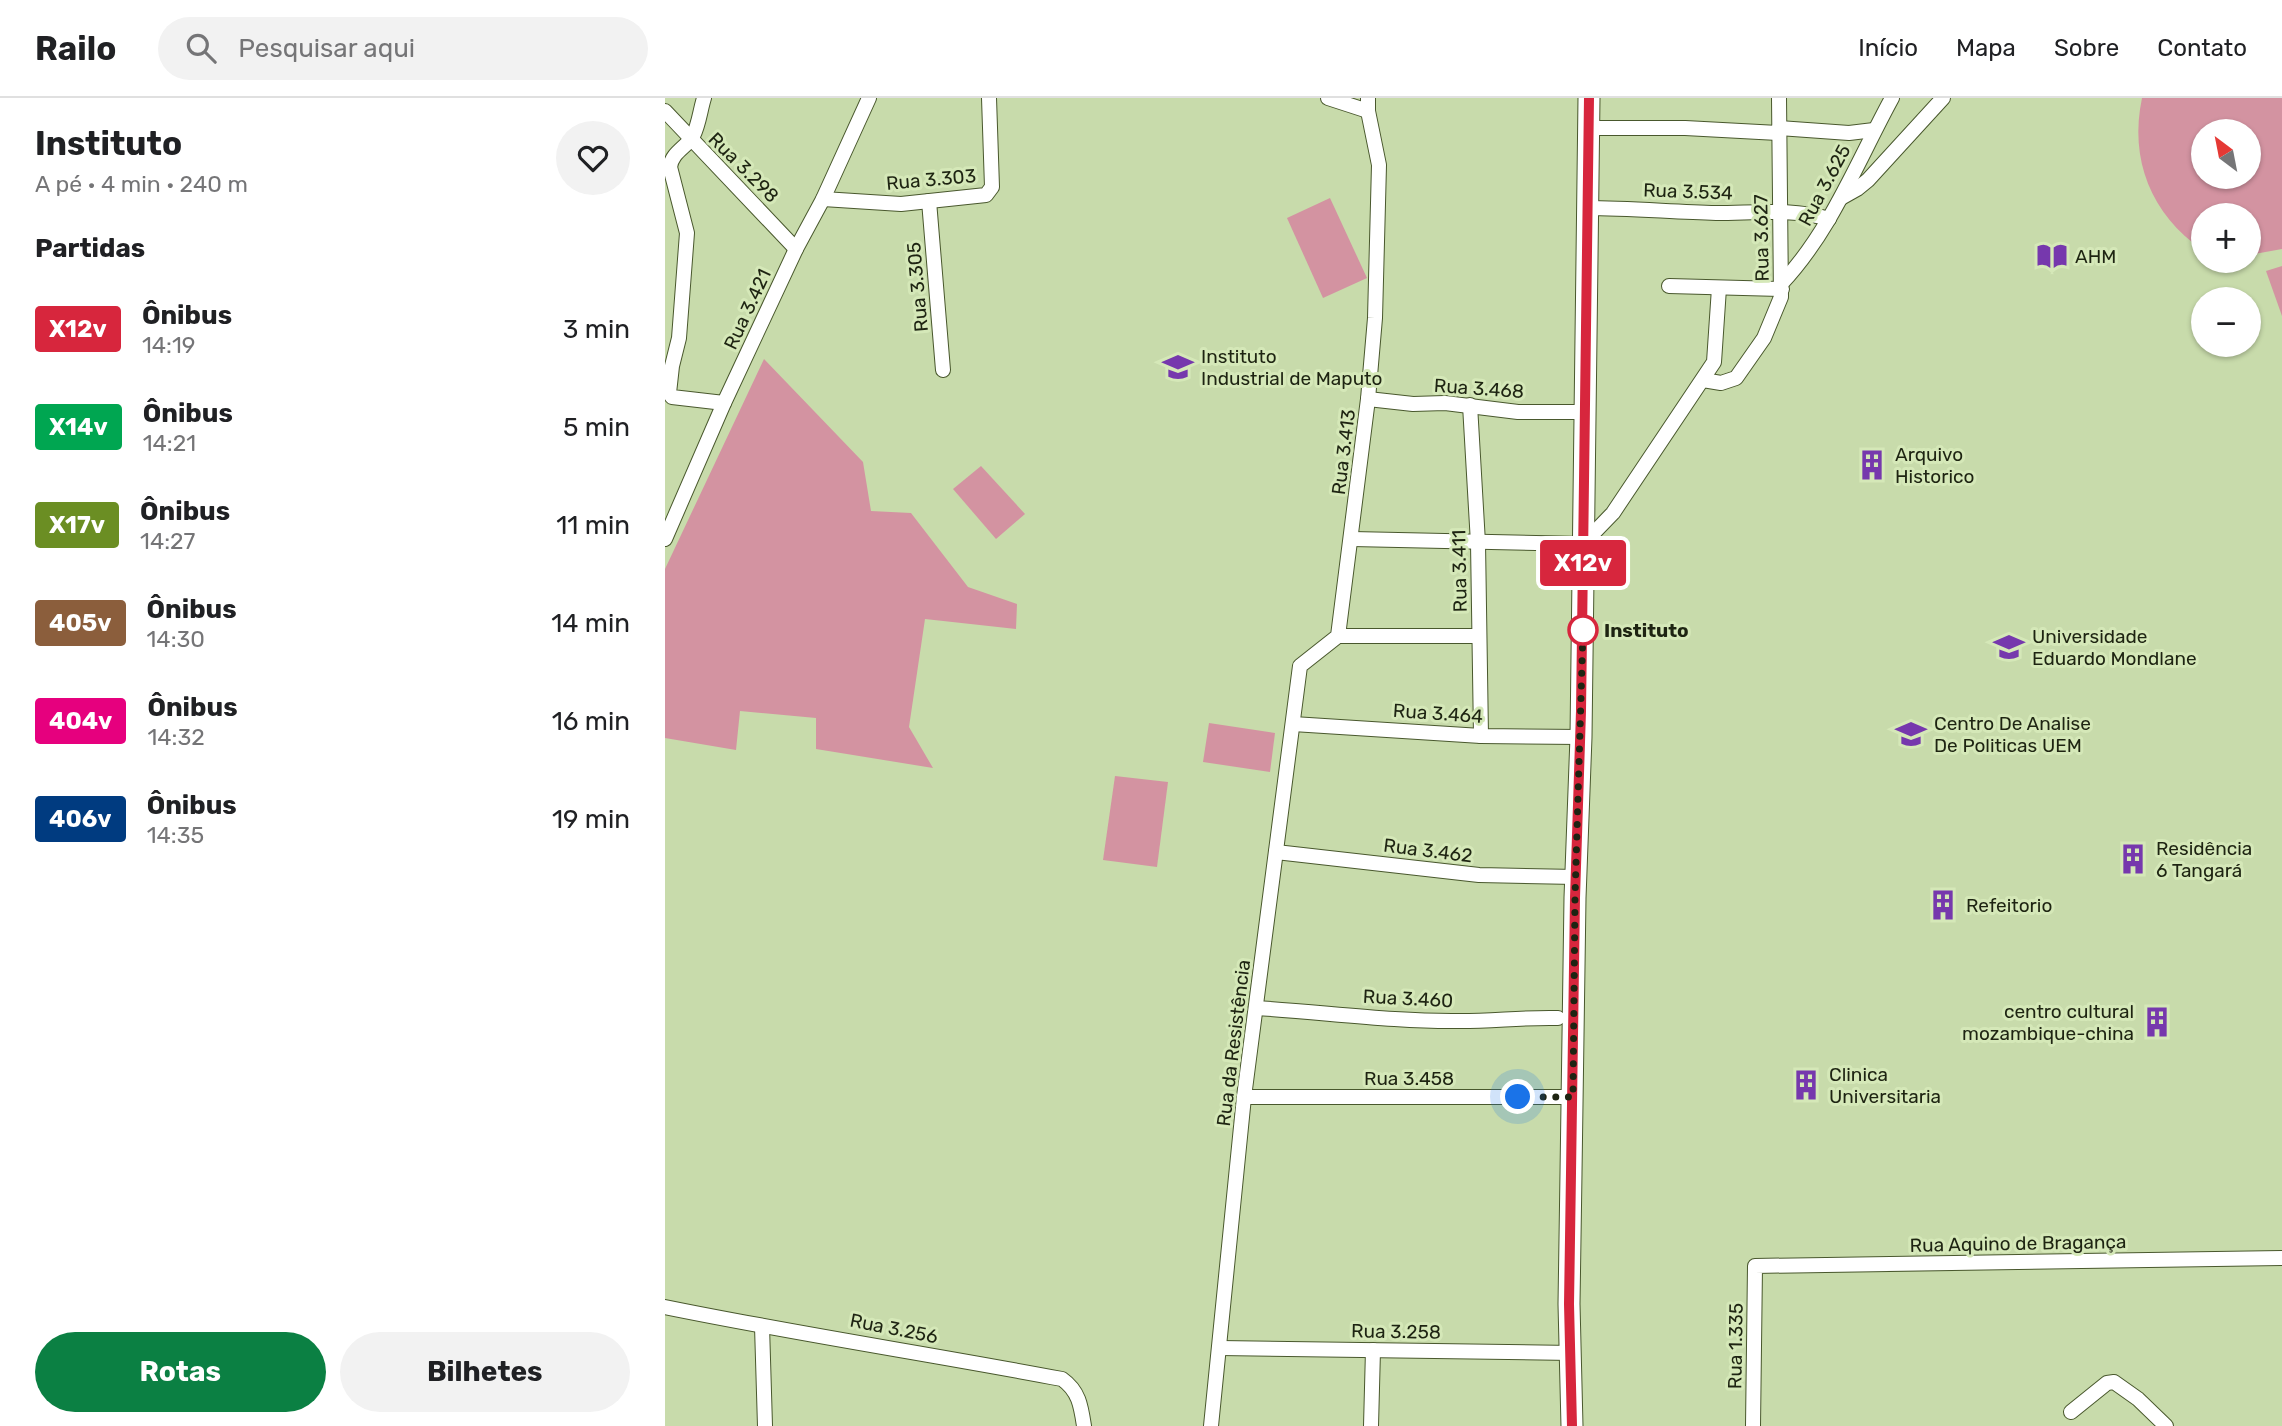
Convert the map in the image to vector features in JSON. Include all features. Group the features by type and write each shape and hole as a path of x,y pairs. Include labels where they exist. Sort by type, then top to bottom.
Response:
{"main road":[{"path":"1572,1426 1569,1304 1581,737 1589,98"}],"street":[{"path":"704,98 691,140 671,159 670,167 685,221 687,242 679,338 669,393 672,397 724,403"},
{"name":"Rua 3.421","path":"665,539 724,403 869,98"},
{"name":"Rua 3.303","path":"823,199 901,204 986,195 991,191 989,98"},
{"path":"1328,98 1368,104"},
{"name":"Rua 3.627","path":"1703,380 1730,382 1743,371 1764,338 1779,306 1782,287 1779,98"},
{"name":"Rua 3.625","path":"1782,287 1803,261 1829,219 1892,98"},
{"path":"1841,198 1868,180 1943,98"},
{"name":"Rua 3.413","path":"1338,636 1352,539 1375,318 1378,165 1368,104"},
{"name":"Rua 3.298","path":"665,111 796,249"},
{"path":"1588,128 1849,133 1874,130"},
{"name":"Rua 3.305","path":"929,201 943,370"},
{"name":"Rua 3.534","path":"1586,208 1780,211 1801,212 1829,219"},
{"path":"1669,286 1782,287"},
{"path":"1352,539 1583,544 1613,513 1715,358 1714,331 1720,288"},
{"name":"Rua 3.468","path":"1368,399 1471,405 1518,412 1586,412"},
{"name":"Rua 3.411","path":"1471,405 1478,543 1481,736"},
{"path":"1338,636 1479,636"},
{"name":"Rua da Resistência","path":"1211,1426 1244,1097 1300,666 1338,636"},
{"name":"Rua 3.464","path":"1293,724 1481,736 1581,737"},
{"name":"Rua 3.462","path":"1276,852 1479,875 1576,877"},
{"name":"Rua 3.460","path":"1256,1007 1403,1019 1462,1021 1558,1018"},
{"name":"Rua 3.458","path":"1244,1097 1573,1097"},
{"name":"Rua Aquino de Bragança","path":"1755,1266 2282,1258"},
{"name":"Rua 1.335","path":"1753,1426 1755,1266"},
{"name":"Rua 3.256","path":"665,1307 1062,1379 1073,1387 1080,1402 1084,1426"},
{"path":"762,1326 765,1426"},
{"name":"Rua 3.258","path":"1220,1348 1572,1353"},
{"path":"1371,1426 1374,1350"},
{"path":"2071,1412 2107,1383 2114,1382 2138,1399 2166,1426"}],"shaded area":[{"path":"2142,98 2282,98 2282,249 2261,253 2261,203 2191,203 2191,241 2157,203 2142,164 2139,143"},
{"path":"1330,198 1367,278 1323,298 1287,218"},
{"path":"2282,266 2282,316 2266,271"},
{"path":"764,359 863,462 871,511 911,513 968,587 1017,604 1016,629 925,619 909,727 933,768 816,749 816,718 740,711 736,750 665,738 665,569"},
{"path":"981,466 1025,514 996,539 953,489"},
{"path":"1209,723 1275,733 1270,772 1203,762"},
{"path":"1115,776 1168,782 1157,867 1103,860"}],"bus line":[{"name":"X12v","path":"1572,1426 1569,1304 1586,412 1589,98"}],"place":[{"name":"AHM","path":"2052,256"},
{"name":"Instituto Industrial de Maputo","path":"1178,367"},
{"name":"Arquivo Historico","path":"1872,465"},
{"name":"Instituto","path":"1583,630"},
{"name":"Universidade Eduardo Mondlane","path":"2009,647"},
{"name":"Centro De Analise De Politicas UEM","path":"1911,734"},
{"name":"Residência 6 Tangará","path":"2133,859"},
{"name":"Refeitorio","path":"1943,905"},
{"name":"centro cultural mozambique-china","path":"2157,1022"},
{"name":"Clinica Universitaria","path":"1806,1085"}],"route":[{"path":"1518,1097 1573,1097 1575,898 1583,630"}]}
